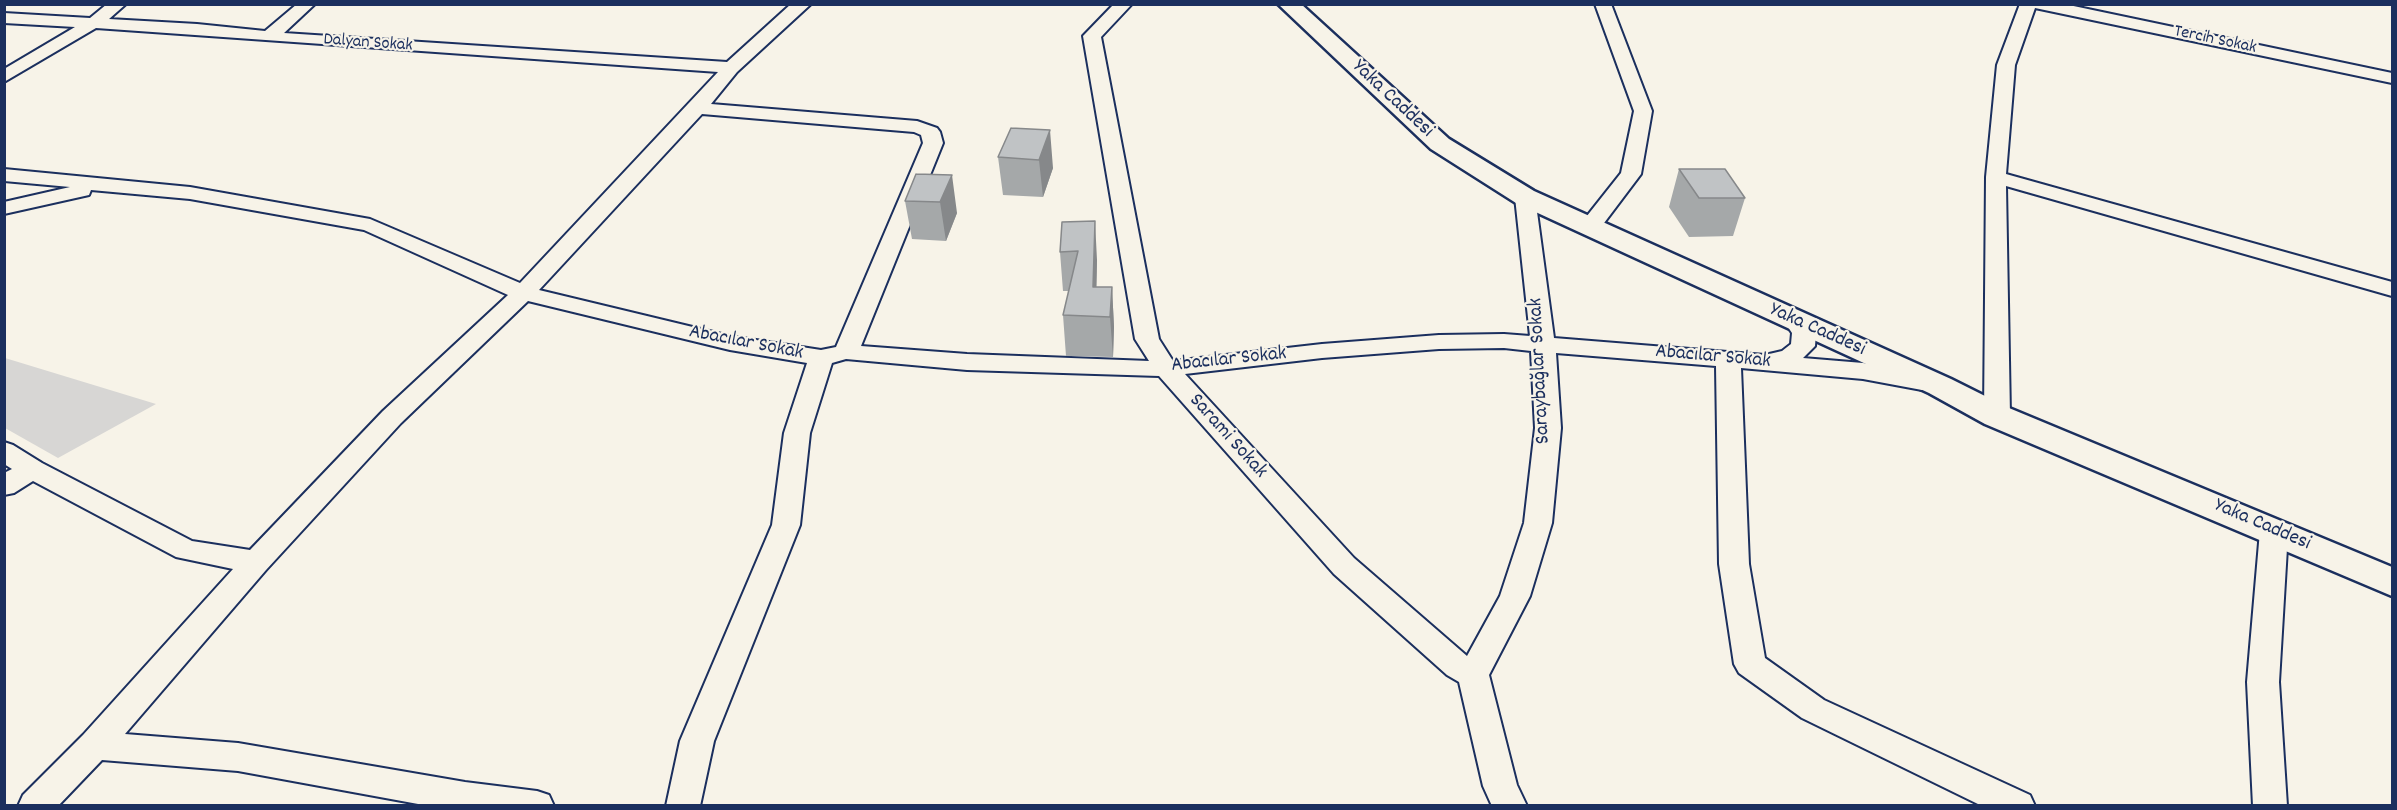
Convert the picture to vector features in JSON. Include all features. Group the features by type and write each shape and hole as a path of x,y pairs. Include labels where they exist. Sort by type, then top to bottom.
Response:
{"street":[{"path":"4,77 95,22 118,4"},
{"path":"268,37 307,4"},
{"name":"Sarami Sokak","path":"1124,4 1092,36 1147,339 1166,369 1344,566 1458,666 1473,675"},
{"name":"Yaka Caddesi","path":"1288,4 1440,144 1525,197 1940,386 1997,416 2392,582"},
{"path":"1590,226 1631,174 1642,111 1603,4"},
{"path":"1997,416 1996,177 2006,65 2028,4"},
{"name":"Tercih Sokak","path":"2037,4 2392,78"},
{"path":"35,806 95,745 256,562 392,417 523,293 697,108 731,68 800,5"},
{"name":"Dalyan Sokak","path":"4,18 197,29 268,37 731,68"},
{"path":"683,806 697,741 786,525 797,433 933,143 930,132 917,127 697,108"},
{"name":"Abacılar Sokak","path":"4,175 190,193 370,225 523,293 730,343 833,355 1166,369 1322,351 1439,342 1504,341 1863,371 1940,386"},
{"path":"1996,177 2392,289"},
{"path":"4,208 112,185"},
{"name":"Saraybağlar Sokak","path":"1473,675 1515,596 1538,523 1548,428 1543,345 1525,197"},
{"path":"1766,362 1791,356 1803,346 1804,333 1796,321"},
{"path":"1728,359 1734,564 1750,664 1813,709 2018,806"},
{"path":"4,451 32,469 186,550 256,562"},
{"path":"4,486 32,469"},
{"path":"2270,806 2263,682 2274,531"},
{"path":"1473,675 1500,786 1510,806"},
{"path":"95,745 238,757 465,797 537,806"}],"shaded area":[{"path":"4,358 156,404 58,458 5,428"}],"building":[{"path":"1011,128 1050,130 1039,160 998,157"},
{"path":"1679,169 1725,169 1745,198 1699,198"},
{"path":"916,174 952,175 940,202 905,201"},
{"path":"1095,221 1093,287 1112,287 1110,317 1063,315 1078,251 1060,252 1062,222"}]}
